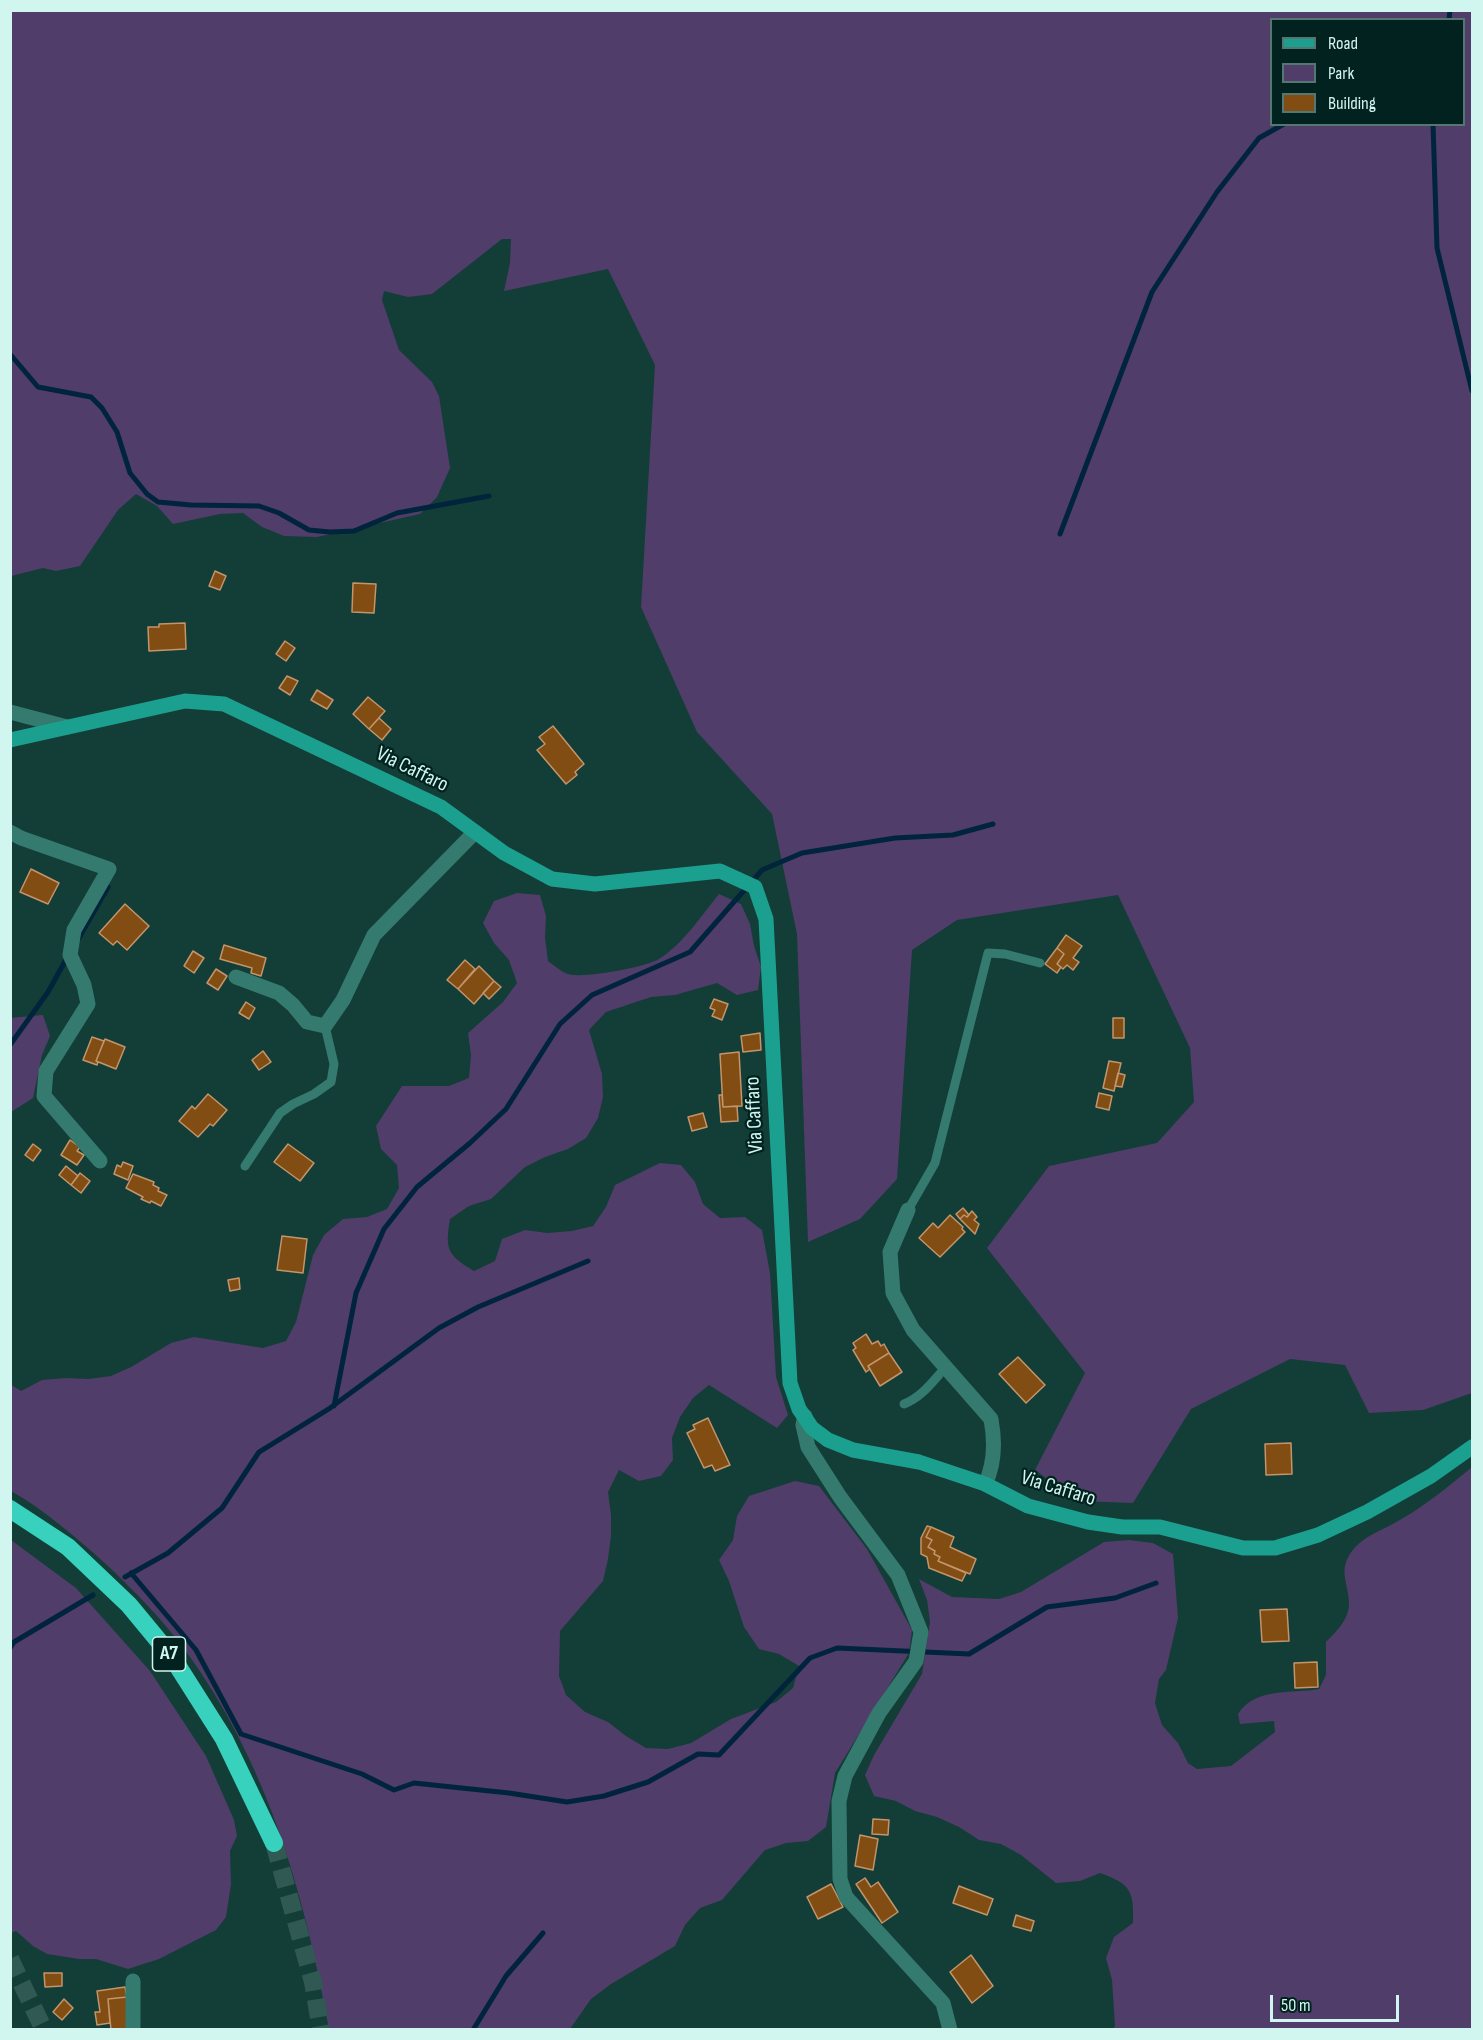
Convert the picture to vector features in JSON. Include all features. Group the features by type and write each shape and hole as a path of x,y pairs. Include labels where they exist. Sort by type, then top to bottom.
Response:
{"highway":[{"name":"A7","path":"10,1509 68,1547 129,1605 171,1657 224,1739 274,1843"}],"street":[{"name":"Via Caffaro","path":"10,740 185,701 224,704 441,807 504,854 552,879 595,885 720,871 755,887 766,919 790,1383 799,1409 812,1428 828,1440 853,1450 919,1462 985,1484 1028,1506 1088,1522 1122,1527 1160,1527 1244,1548 1275,1548 1318,1535 1366,1512 1431,1476 1473,1447"},
{"path":"10,712 67,727"},
{"path":"10,832 109,869 74,930 70,955 84,985 88,1004 46,1071 44,1096 100,1161"},
{"path":"236,977 279,993 307,1022 325,1026 343,1000 374,935 475,832"},
{"path":"908,1210 890,1252 893,1293 913,1330 945,1368 983,1407 991,1419 994,1432 993,1461 985,1484"},
{"path":"805,1416 803,1425 808,1447 840,1497 898,1575 921,1632 916,1660 879,1713 845,1776 839,1801 840,1879 846,1897 943,2003 950,2030"},
{"path":"133,1981 134,2030"}],"lane":[{"path":"908,1210 935,1163 988,953 1005,954 1040,963"},
{"path":"245,1166 280,1113 293,1104 314,1095 331,1082 334,1064 325,1026"},
{"path":"904,1404 923,1393 945,1368"}],"green space":[{"path":"11,10 1472,11 1472,1393 1423,1410 1369,1413 1345,1365 1290,1359 1191,1409 1133,1503 1078,1501 1035,1470 1085,1373 987,1248 1049,1166 1157,1143 1194,1102 1190,1048 1118,895 957,920 912,950 897,1179 860,1219 808,1242 797,934 772,814 697,732 641,607 655,365 608,269 504,291 510,263 511,239 502,239 432,294 408,297 384,291 382,300 399,350 432,382 439,396 450,468 437,497 420,514 317,537 284,536 262,527 243,513 220,514 173,524 157,506 136,494 118,510 80,566 56,571 43,568 11,576"},
{"path":"517,893 540,895 546,916 545,938 548,961 568,974 586,975 614,971 659,959 684,938 719,894 741,904 750,924 761,967 758,990 737,995 717,983 675,995 651,997 606,1012 589,1030 602,1074 603,1097 598,1118 586,1138 568,1149 525,1167 491,1199 469,1206 450,1219 448,1244 450,1250 458,1260 474,1271 495,1261 502,1239 525,1230 547,1233 593,1226 606,1207 615,1185 660,1163 681,1165 695,1182 703,1204 720,1218 745,1217 762,1230 770,1273 776,1377 788,1415 777,1428 709,1385 693,1398 680,1417 672,1438 673,1460 661,1476 639,1481 619,1470 608,1492 611,1536 603,1581 560,1631 559,1676 566,1695 585,1712 608,1722 646,1748 668,1749 691,1743 731,1719 776,1702 793,1688 799,1666 779,1654 759,1649 744,1627 729,1581 719,1560 733,1540 737,1516 749,1496 795,1481 819,1486 867,1549 912,1630 909,1653 835,1773 826,1827 808,1841 786,1843 765,1850 722,1900 700,1908 685,1925 675,1946 611,1984 591,1999 570,2029 329,2029 308,1928 294,1879 279,1831 239,1738 214,1693 185,1650 148,1606 108,1566 73,1536 37,1507 11,1491 10,1384 21,1391 42,1380 111,1376 171,1343 194,1337 263,1348 286,1341 296,1322 313,1255 324,1235 343,1219 367,1217 387,1209 399,1188 397,1165 381,1149 376,1126 402,1086 449,1086 469,1078 471,1055 468,1033 503,1002 517,983 509,960 494,943 483,923 494,901"},
{"path":"43,1015 50,1036 42,1055 33,1098 11,1112 10,1018"},
{"path":"1472,1467 1472,2029 1113,2029 1115,2026 1112,1980 1106,1958 1114,1937 1133,1923 1133,1903 1124,1885 1100,1873 1080,1881 1056,1883 1021,1855 1001,1844 979,1840 937,1817 915,1811 896,1801 874,1796 865,1775 874,1755 922,1674 930,1622 927,1600 919,1579 952,1597 999,1599 1021,1592 1104,1542 1129,1540 1153,1543 1173,1554 1178,1618 1166,1670 1159,1679 1155,1703 1162,1725 1178,1743 1188,1763 1197,1769 1231,1766 1275,1732 1274,1721 1240,1724 1238,1714 1245,1705 1254,1699 1274,1693 1319,1689 1326,1675 1326,1642 1347,1615 1349,1597 1344,1571 1352,1551 1367,1537 1427,1502"},
{"path":"11,1540 76,1588 150,1671 206,1756 234,1820 237,1836 230,1851 231,1884 226,1917 216,1930 159,1959 128,1969 96,1959 47,1954 33,1946 16,1931 11,1933"}],"building":[{"path":"215,571 226,576 220,590 209,586"},
{"path":"353,583 376,584 374,613 352,612"},
{"path":"185,623 186,649 149,651 148,627 159,627 159,624"},
{"path":"285,641 295,648 286,661 276,654"},
{"path":"287,676 298,681 290,695 279,688"},
{"path":"317,690 333,700 327,709 311,700"},
{"path":"368,697 385,711 369,729 353,714"},
{"path":"379,718 391,729 382,740 369,729"},
{"path":"553,726 584,764 575,772 577,775 566,784 537,750 545,744 539,737"},
{"path":"31,869 59,883 48,904 20,892"},
{"path":"125,904 149,926 127,950 117,941 113,945 99,933"},
{"path":"1066,935 1082,946 1073,958 1079,962 1073,970 1067,965 1063,969 1057,964 1064,954 1057,948"},
{"path":"224,945 266,958 261,976 251,973 252,968 220,959"},
{"path":"1057,948 1064,954 1057,964 1061,967 1057,973 1045,964"},
{"path":"193,951 204,958 194,973 184,966"},
{"path":"465,960 475,969 458,989 447,980"},
{"path":"479,966 494,981 474,1004 458,989"},
{"path":"216,969 227,976 218,990 207,983"},
{"path":"494,981 501,987 489,999 483,993"},
{"path":"714,999 728,1004 722,1020 712,1016 715,1010 710,1008"},
{"path":"246,1002 255,1008 249,1019 239,1013"},
{"path":"1113,1018 1124,1018 1124,1038 1113,1038"},
{"path":"760,1033 761,1050 743,1052 741,1036"},
{"path":"92,1037 104,1041 96,1061 97,1065 83,1060"},
{"path":"105,1039 125,1047 116,1069 96,1061"},
{"path":"263,1051 271,1062 259,1070 252,1060"},
{"path":"739,1052 742,1106 723,1107 720,1054"},
{"path":"1109,1061 1121,1063 1114,1091 1103,1088"},
{"path":"1118,1073 1125,1075 1122,1087 1115,1086"},
{"path":"1099,1093 1112,1096 1109,1110 1096,1107"},
{"path":"208,1094 227,1110 213,1126 210,1124 198,1137 179,1121 192,1106 195,1109"},
{"path":"719,1095 722,1095 723,1107 737,1106 738,1121 721,1122"},
{"path":"703,1113 707,1127 692,1131 688,1117"},
{"path":"70,1140 80,1147 77,1151 84,1155 77,1165 61,1155"},
{"path":"33,1144 41,1150 33,1161 25,1155"},
{"path":"288,1144 314,1163 300,1181 274,1162"},
{"path":"123,1162 133,1166 128,1180 114,1174 117,1165 121,1167"},
{"path":"66,1166 78,1176 71,1185 59,1175"},
{"path":"80,1173 90,1181 81,1193 71,1185"},
{"path":"133,1174 154,1182 153,1185 159,1188 158,1191 167,1195 161,1206 141,1199 143,1197 126,1188"},
{"path":"963,1208 969,1215 967,1217 964,1215 960,1219 956,1214"},
{"path":"972,1211 977,1217 974,1220 979,1224 975,1234 960,1219 964,1215 967,1217"},
{"path":"950,1215 963,1227 965,1232 940,1257 919,1238 933,1223 938,1228"},
{"path":"282,1236 307,1239 303,1273 277,1270"},
{"path":"239,1278 240,1289 230,1291 228,1280"},
{"path":"866,1334 872,1344 878,1341 881,1346 884,1344 889,1353 868,1366 870,1369 866,1372 853,1350 856,1348 853,1343"},
{"path":"889,1353 902,1372 880,1386 868,1366"},
{"path":"1018,1357 1045,1385 1026,1403 999,1374"},
{"path":"708,1418 730,1465 715,1471 712,1465 704,1468 687,1433 695,1429 693,1425"},
{"path":"1291,1443 1292,1474 1266,1475 1265,1444"},
{"path":"927,1526 931,1527 926,1537 932,1540 928,1547 940,1557 938,1561 966,1573 962,1581 929,1568 927,1557 921,1554 921,1538"},
{"path":"931,1527 954,1537 950,1547 976,1559 970,1574 938,1561 940,1557 928,1547 932,1540 926,1537"},
{"path":"1287,1609 1289,1641 1262,1642 1260,1610"},
{"path":"1317,1662 1318,1687 1295,1688 1294,1663"},
{"path":"873,1819 889,1820 888,1835 872,1834"},
{"path":"860,1835 878,1839 873,1870 855,1866"},
{"path":"865,1878 871,1887 878,1882 898,1912 882,1923 856,1884"},
{"path":"831,1884 843,1907 818,1919 807,1897"},
{"path":"959,1886 993,1899 987,1915 953,1903"},
{"path":"1016,1915 1034,1921 1031,1931 1013,1926"},
{"path":"971,1955 993,1986 972,2003 950,1972"},
{"path":"44,1973 62,1973 62,1986 45,1987"},
{"path":"125,1987 127,1997 108,1999 110,2023 97,2025 95,2012 100,2012 97,1991"},
{"path":"127,1997 132,2030 111,2030 108,1999"},
{"path":"64,1999 73,2008 62,2020 53,2012"}],"waterway":[{"path":"1449,18 1450,10"},
{"path":"1060,534 1152,292 1217,192 1259,138 1280,126"},
{"path":"1433,126 1437,248 1472,391"},
{"path":"10,354 38,387 91,397 102,408 117,432 130,473 147,494 158,502 259,506 279,513 309,530 330,532 354,531 397,513 489,496"},
{"path":"334,1406 356,1293 384,1229 417,1187 470,1143 506,1109 560,1024 592,995 690,952 762,870 802,853 895,838 953,835 993,824"},
{"path":"79,938 108,887"},
{"path":"10,1045 48,992 68,956"},
{"path":"125,1577 168,1553 222,1508 259,1452 330,1408 439,1328 478,1307 588,1261"},
{"path":"131,1573 196,1650 241,1734 362,1774 394,1790 414,1783 567,1802 604,1796 648,1782 698,1754 719,1755 810,1658 837,1648 969,1654 1047,1607 1115,1598 1156,1583"},
{"path":"10,1648 14,1642 93,1595"},
{"path":"473,2030 506,1976 543,1933"}],"tunnel":[{"path":"274,1843 313,1982 321,2030"},
{"path":"10,1959 44,2030"}]}
